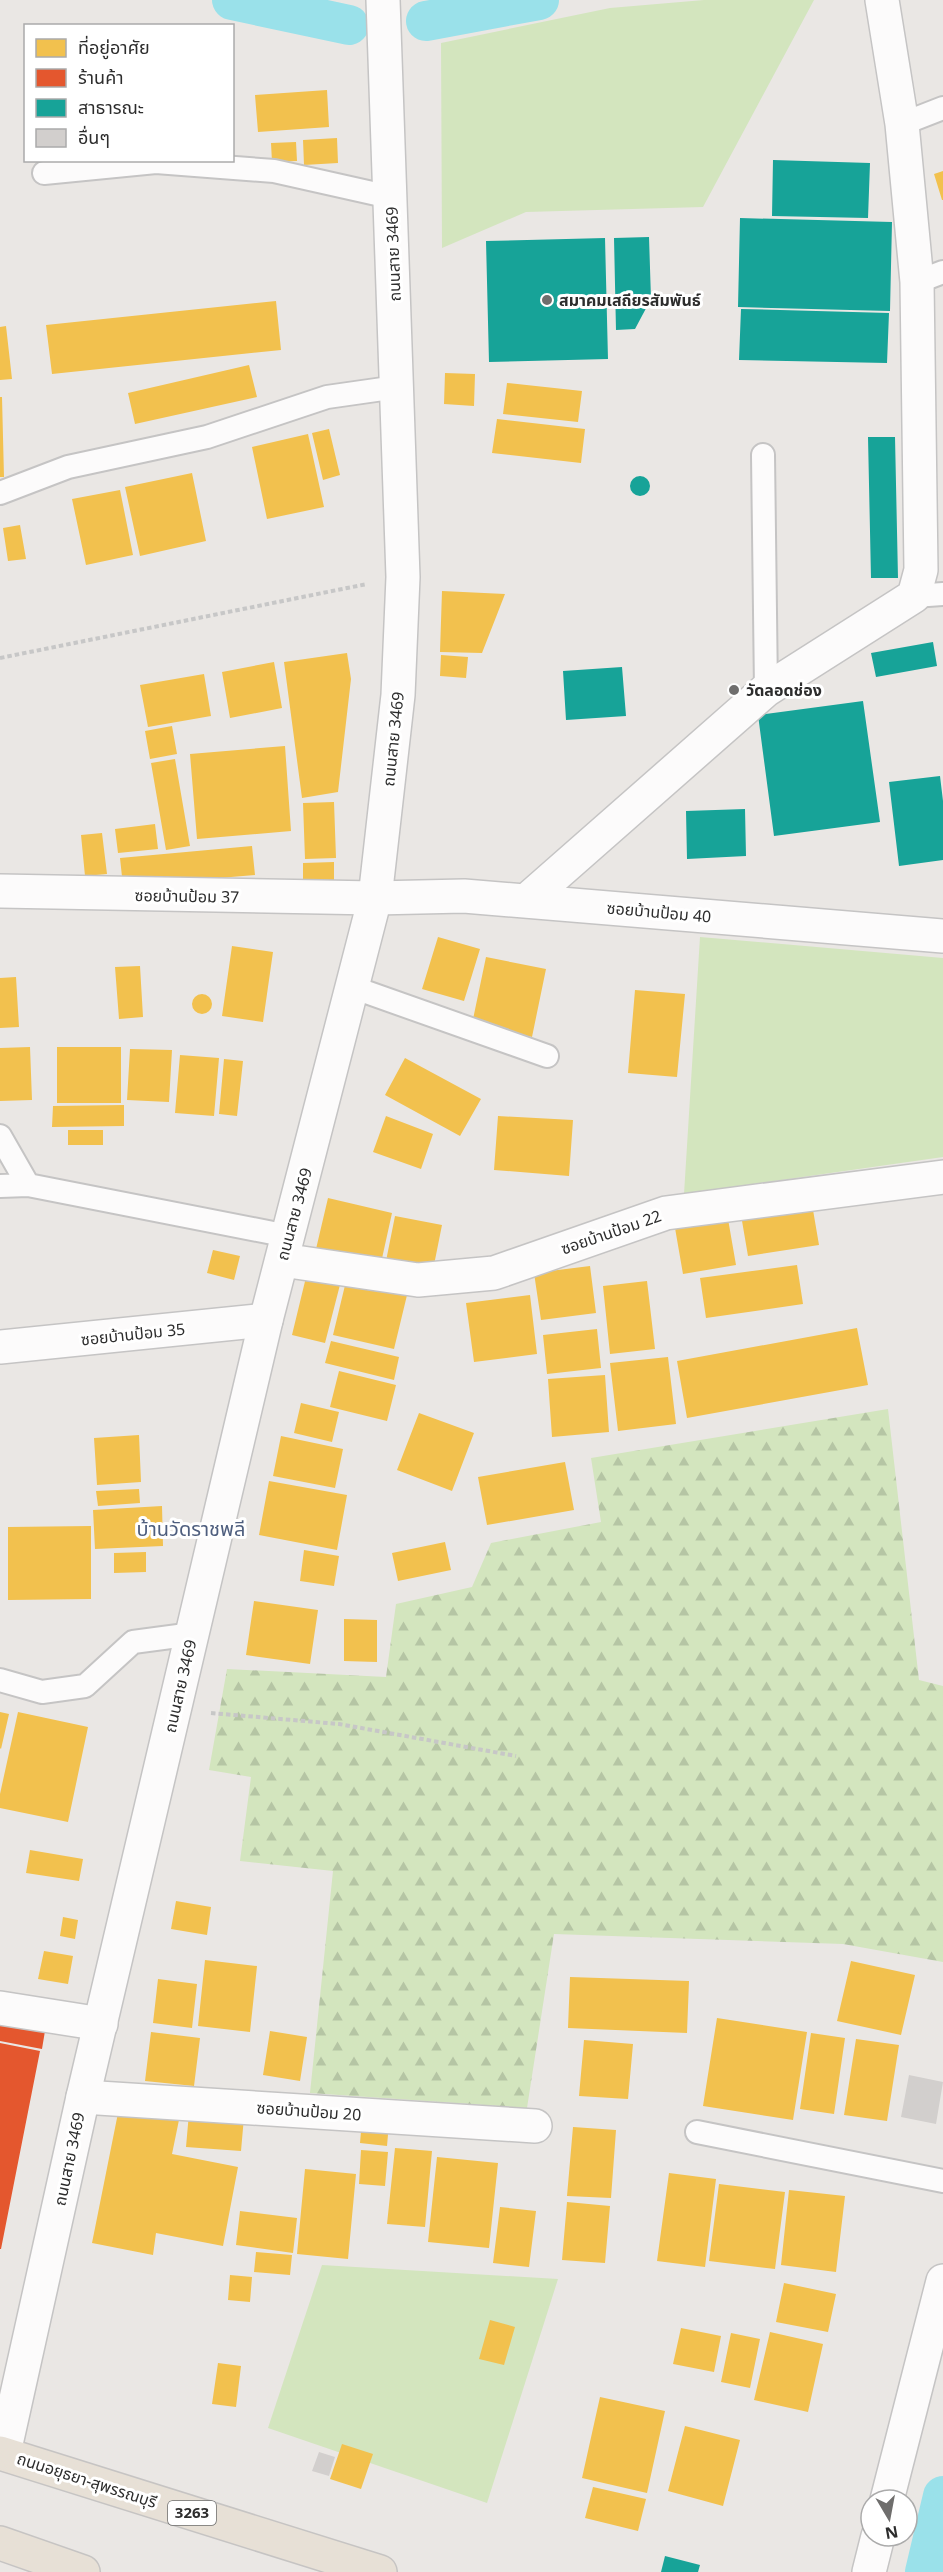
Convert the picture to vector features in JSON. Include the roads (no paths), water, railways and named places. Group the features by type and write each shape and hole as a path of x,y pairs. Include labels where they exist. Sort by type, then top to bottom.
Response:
{"main road":[{"name":"ถนนอยุธยา-สุพรรณบุรี","path":"2,2453 380,2572"},
{"path":"0,2543 83,2572"}],"street":[{"name":"ถนนสาย 3469","path":"2,2453 8,2404 101,2024 266,1320 375,898 398,695 403,577 383,0"},
{"path":"526,901 766,690 928,595 921,570 930,277 882,0"},
{"name":"ซอยบ้านป้อม 37","path":"0,891 375,898"},
{"name":"ซอยบ้านป้อม 40","path":"375,898 464,896 943,936"},
{"name":"ซอยบ้านป้อม 22","path":"285,1248 418,1280 494,1273 666,1213 943,1177"},
{"name":"ซอยบ้านป้อม 35","path":"0,1347 266,1320"},
{"path":"0,2008 101,2024"},
{"name":"ซอยบ้านป้อม 20","path":"83,2097 535,2126"},
{"path":"890,2488 943,2281"},
{"path":"869,2572 875,2548"}],"lane":[{"path":"902,124 943,108"},
{"path":"44,173 168,163 274,171 390,197"},
{"path":"0,493 68,467 207,437 327,397 397,387"},
{"path":"763,455 766,690"},
{"path":"352,987 547,1056"},
{"path":"0,1136 28,1185"},
{"path":"0,1186 28,1185 285,1248"},
{"path":"0,1680 42,1692 85,1686 133,1642 193,1634"},
{"path":"697,2132 943,2181"}],"waterway":[{"path":"232,0 349,25"},
{"path":"426,21 539,0"},
{"path":"925,2572 943,2496"}],"place":[{"name":"สมาคมเสถียรสัมพันธ์","path":"547,300"},
{"name":"วัดลอดช่อง","path":"734,690"}],"district":[{"name":"บ้านวัดราชพลี","path":"191,1529"}]}
